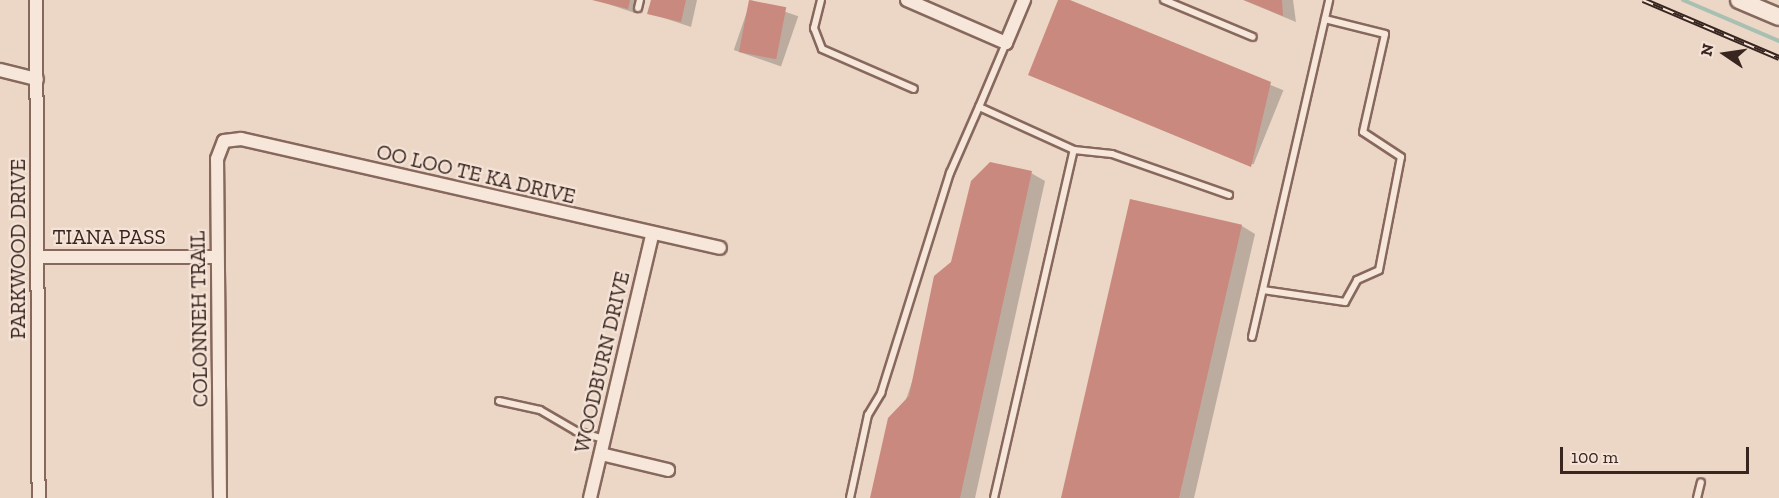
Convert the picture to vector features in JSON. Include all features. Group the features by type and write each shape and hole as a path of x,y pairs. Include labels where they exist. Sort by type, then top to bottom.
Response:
{"main road":[{"path":"1739,0 1779,17"}],"street":[{"name":"PARKWOOD DRIVE","path":"36,0 39,498"},
{"path":"907,0 1006,43 1024,0"},
{"path":"0,70 37,79"},
{"name":"OO LOO TE KA DRIVE","path":"224,141 241,139 651,235 720,248"},
{"name":"COLONNEH TRAIL","path":"220,498 217,159 224,141"},
{"name":"WOODBURN DRIVE","path":"590,498 651,235"},
{"name":"TIANA PASS","path":"38,257 217,256"},
{"path":"601,454 668,470"}],"lane":[{"path":"638,8 640,0"},
{"path":"821,0 814,28 822,49 914,89"},
{"path":"1164,0 1253,37"},
{"path":"1252,337 1329,0"},
{"path":"1263,290 1346,302 1357,280 1379,270 1401,157 1363,132 1385,34 1324,19"},
{"path":"850,498 868,415 881,393 950,173 1006,43"},
{"path":"980,107 1074,150 1112,154 1229,195"},
{"path":"994,498 1074,150"},
{"path":"499,400 540,410 576,431 605,439"},
{"path":"1697,498 1701,482"}],"building":[{"path":"592,0 630,0 628,9"},
{"path":"651,0 686,0 681,22 647,14"},
{"path":"749,0 786,7 776,59 739,52"},
{"path":"1058,0 1070,0 1271,82 1251,167 1028,75"},
{"path":"1244,0 1282,0 1283,16"},
{"path":"990,162 1032,171 960,498 870,498 888,418 909,396 934,276 951,262 971,181"},
{"path":"1130,199 1242,225 1179,498 1061,498"}],"waterway":[{"path":"1683,0 1779,41"}],"railway":[{"path":"1643,0 1779,58"}]}
